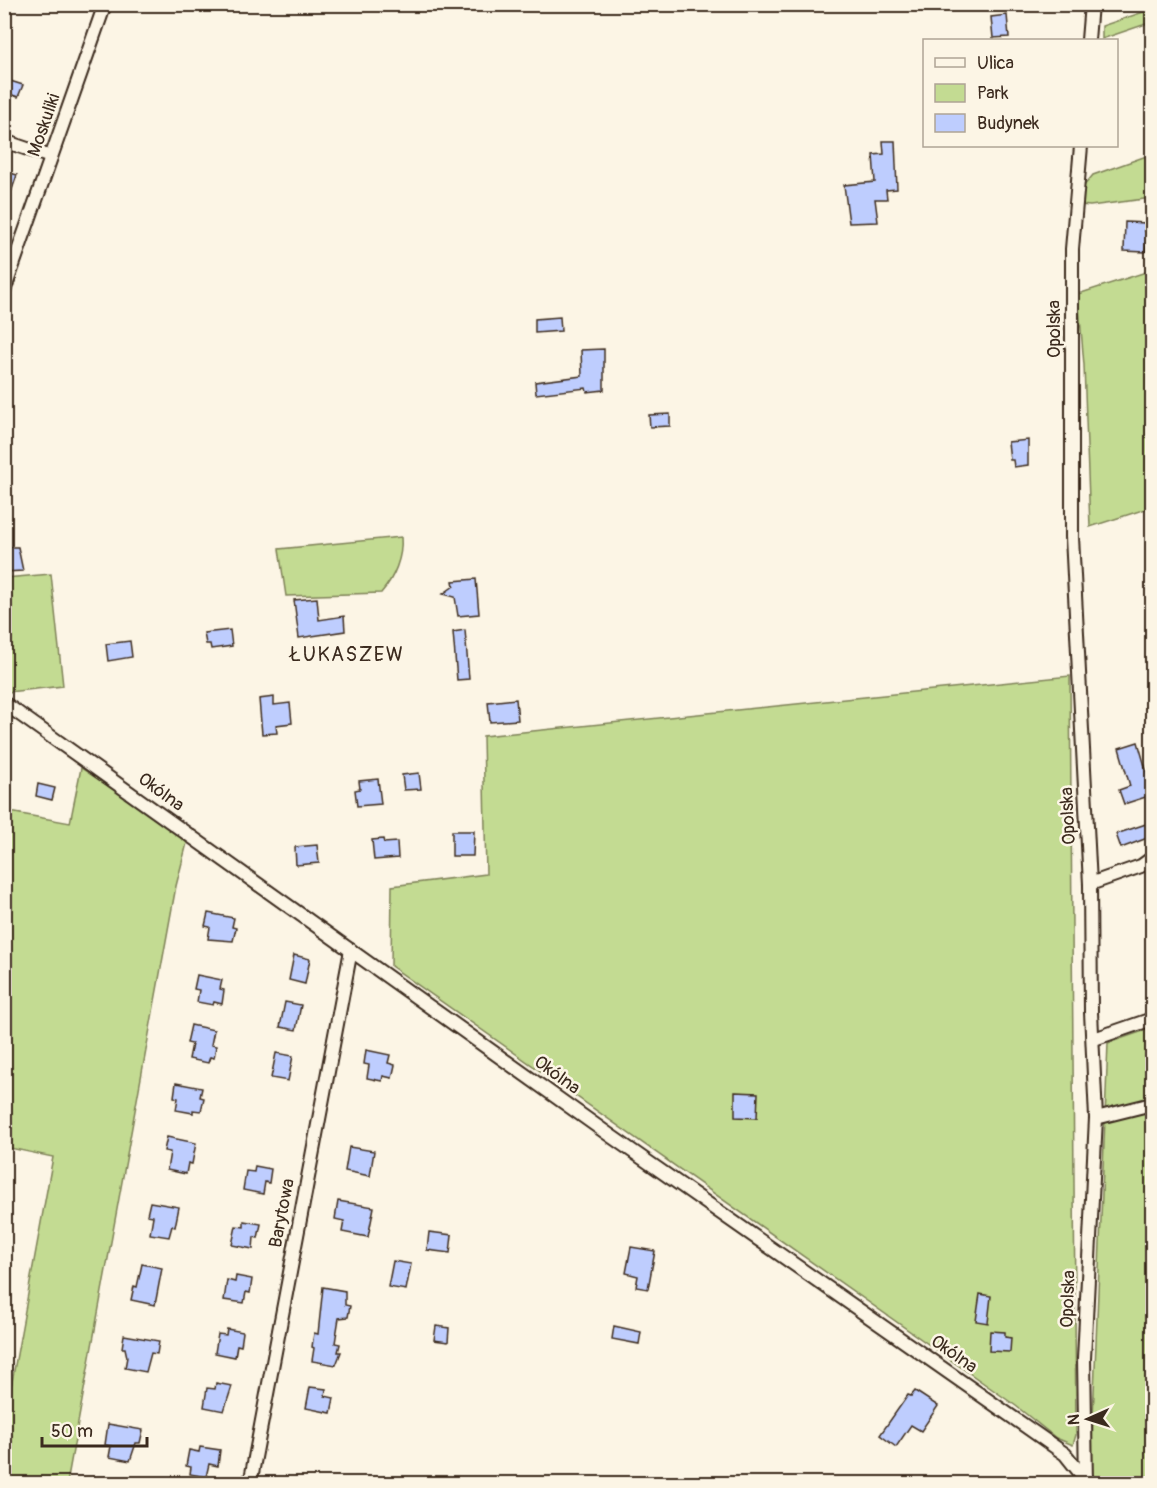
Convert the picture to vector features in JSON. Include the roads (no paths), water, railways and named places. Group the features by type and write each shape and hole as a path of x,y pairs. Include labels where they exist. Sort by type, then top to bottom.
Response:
{"street":[{"name":"Moskuliki","path":"4,291 105,4"},
{"path":"1088,39 1091,4"},
{"path":"4,141 51,157"},
{"name":"Opolska","path":"1081,147 1072,249 1072,537 1090,884 1091,1012 1096,1118 1086,1279 1085,1481"},
{"name":"Okólna","path":"4,703 1065,1454 1085,1481"},
{"path":"1090,884 1141,866 1152,858"},
{"name":"Barytowa","path":"250,1484 351,950"},
{"path":"1094,1039 1152,1018"},
{"path":"1096,1118 1152,1104"}],"district":[{"name":"ŁUKASZEW","path":"347,654"}]}
